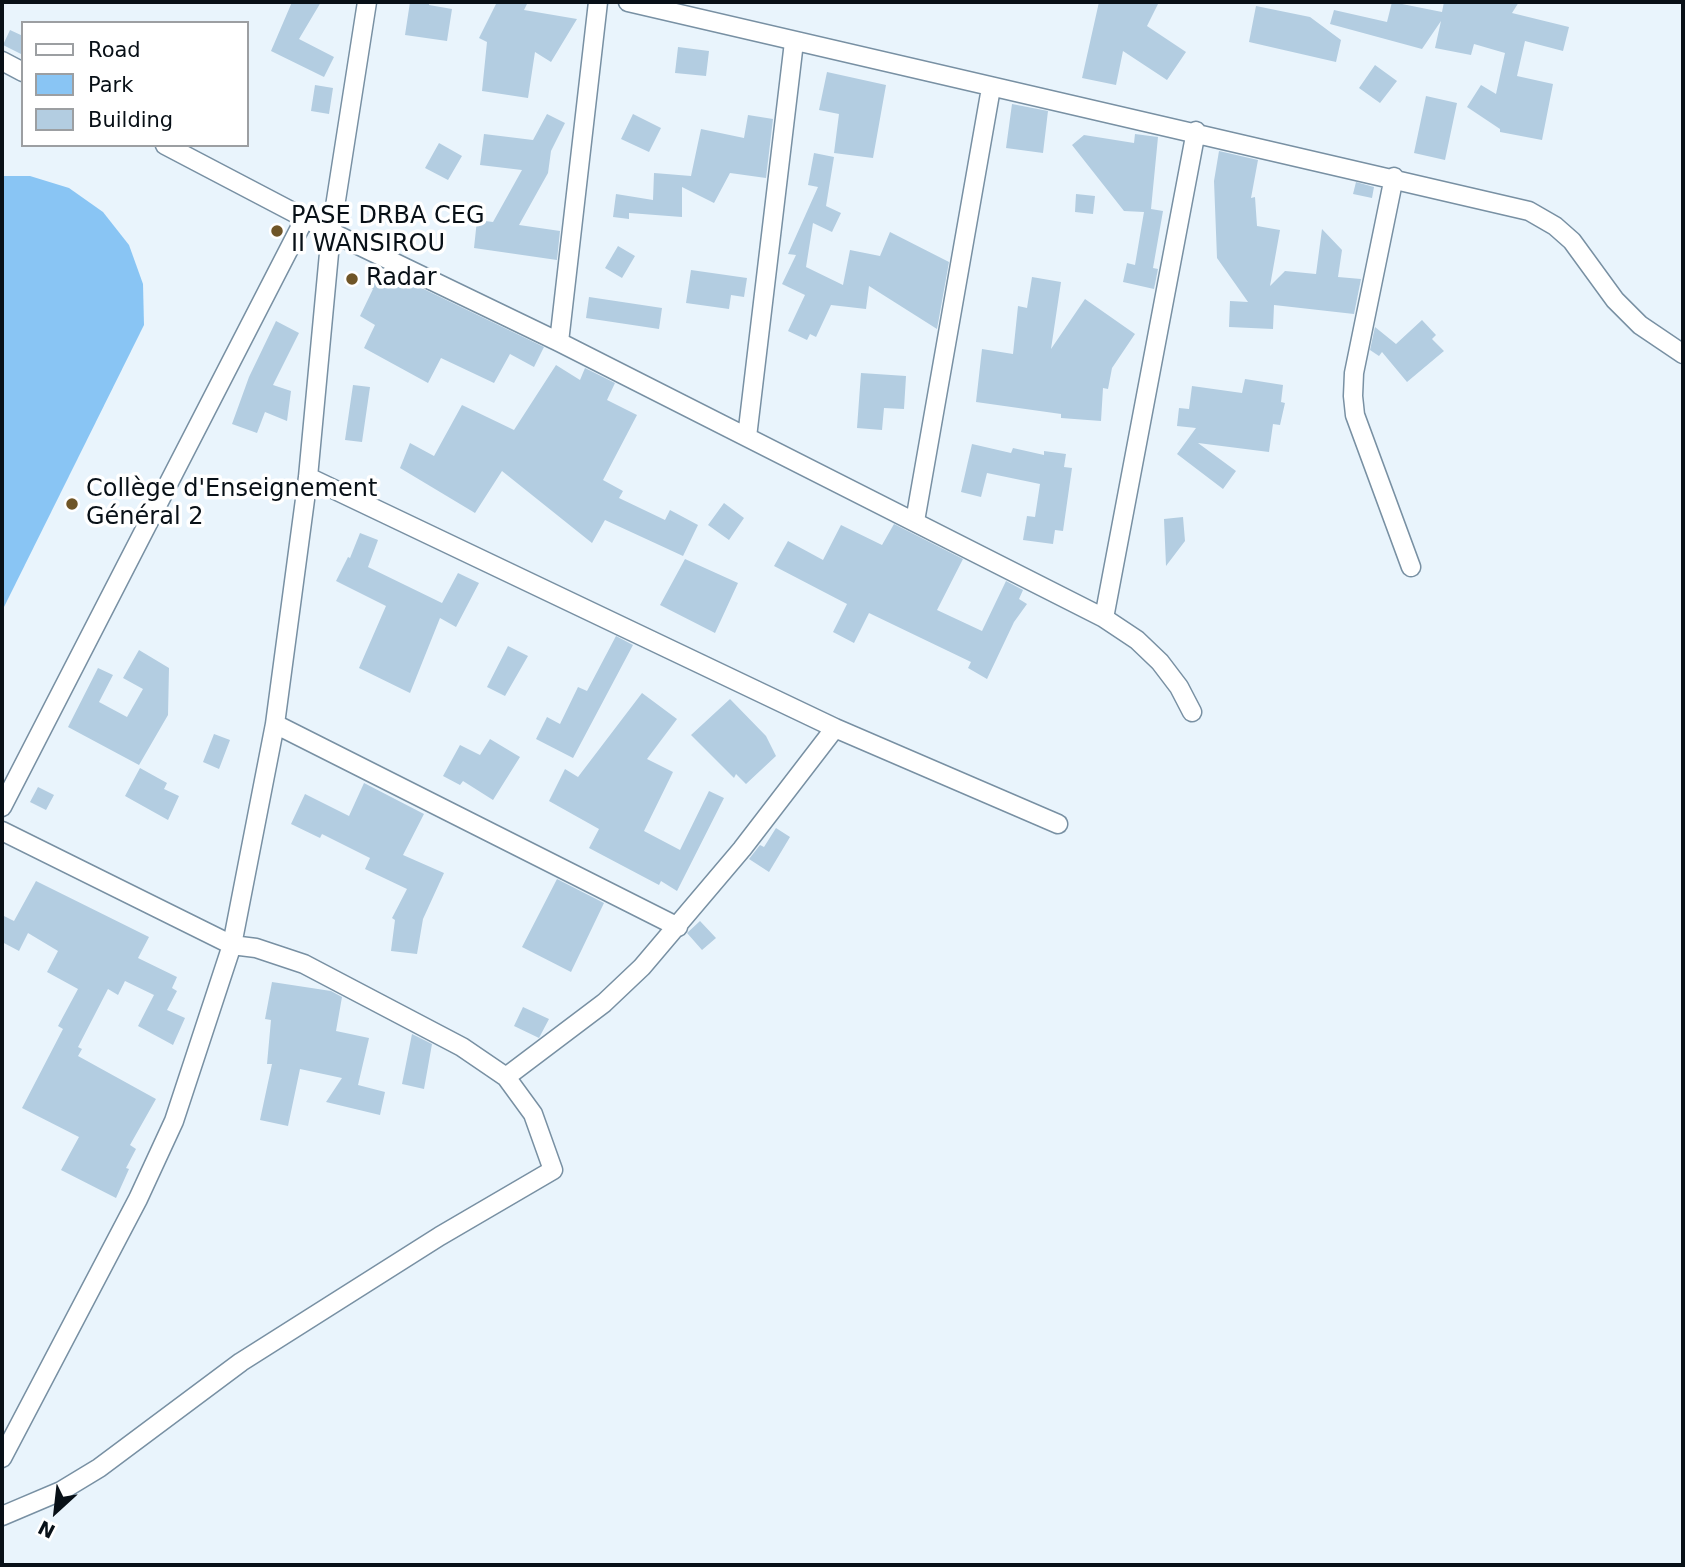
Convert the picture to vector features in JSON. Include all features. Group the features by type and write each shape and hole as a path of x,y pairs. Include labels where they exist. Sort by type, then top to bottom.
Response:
{"street":[{"path":"2,1458 138,1199 174,1121 232,945 275,724 308,477 331,232 367,2"},
{"path":"559,342 598,2"},
{"path":"628,2 991,88 1196,131 1529,211 1555,226 1572,241 1615,300 1640,325 1683,354"},
{"path":"747,437 794,42"},
{"path":"2,61 21,71"},
{"path":"915,520 991,88"},
{"path":"1104,618 1196,131"},
{"path":"169,147 331,232 559,342 1104,618 1137,640 1160,662 1179,687 1192,712"},
{"path":"1394,177 1354,373 1353,396 1355,415 1411,567"},
{"path":"2,807 304,218"},
{"path":"308,477 835,728 1058,824"},
{"path":"275,724 678,927"},
{"path":"506,1077 604,1003 678,927 835,728"},
{"path":"2,831 232,945 256,948 304,964 463,1047 506,1077 533,1115 553,1170 440,1236 241,1362 99,1468 61,1491 2,1516"}],"green space":[{"path":"2,176 30,176 69,188 103,212 129,245 143,284 144,325 2,611"}],"building":[{"path":"292,2 321,2 299,39 334,57 324,77 271,51"},
{"path":"410,2 429,2 429,5 452,9 447,41 405,35"},
{"path":"497,2 528,2 524,10 577,19 551,62 535,52 528,98 482,91 487,42 479,38"},
{"path":"1099,2 1159,2 1147,26 1186,52 1167,80 1123,51 1116,85 1082,78"},
{"path":"1392,2 1442,12 1444,2 1519,2 1512,13 1569,27 1563,51 1525,41 1517,76 1553,84 1542,140 1500,132 1500,129 1467,107 1481,85 1496,94 1505,53 1474,44 1471,55 1435,48 1441,21 1422,49 1330,24 1334,10 1387,22"},
{"path":"1256,6 1310,17 1341,40 1336,62 1249,42"},
{"path":"10,30 21,35 21,54 3,45"},
{"path":"678,47 709,51 706,76 675,73"},
{"path":"1375,65 1397,81 1380,103 1359,88"},
{"path":"827,72 886,85 873,158 834,153 839,114 819,110"},
{"path":"315,85 333,88 329,114 311,111"},
{"path":"1426,96 1457,103 1445,160 1414,153"},
{"path":"1012,104 1048,111 1043,153 1006,148"},
{"path":"547,114 565,123 551,151 548,173 519,225 560,231 557,260 474,248 477,220 493,222 522,170 480,165 484,134 533,140"},
{"path":"633,114 661,128 649,152 621,139"},
{"path":"748,115 773,119 766,178 730,173 714,203 682,187 682,217 629,213 629,219 613,217 616,194 653,200 654,173 691,176 701,129 744,138"},
{"path":"1135,134 1158,137 1151,209 1163,211 1153,268 1158,269 1154,289 1123,282 1127,263 1135,265 1144,212 1124,211 1072,145 1084,135 1134,143"},
{"path":"439,143 462,156 448,180 425,168"},
{"path":"1219,151 1258,160 1251,198 1255,197 1257,226 1280,230 1270,286 1285,271 1316,274 1322,229 1342,250 1338,277 1361,279 1354,314 1274,305 1273,329 1229,327 1230,301 1248,302 1217,258 1214,181"},
{"path":"814,153 834,157 826,206 841,213 832,232 813,223 806,267 843,285 850,250 880,256 890,232 949,262 937,329 869,286 866,309 831,305 816,337 810,334 807,340 788,331 805,295 782,284 796,255 788,254 818,187 808,185"},
{"path":"1356,182 1374,187 1372,198 1353,194"},
{"path":"1076,194 1095,196 1093,214 1075,212"},
{"path":"618,246 635,256 622,278 605,268"},
{"path":"378,267 544,347 534,367 510,354 494,383 441,358 428,383 364,348 375,325 360,316 373,289 368,286"},
{"path":"691,270 747,278 744,297 731,295 729,309 686,303"},
{"path":"1032,277 1061,282 1051,349 1085,299 1135,334 1112,368 1108,389 1103,388 1101,421 1061,418 1061,414 976,402 982,349 1013,354 1018,306 1027,308"},
{"path":"589,297 662,308 659,329 586,318"},
{"path":"1422,320 1436,335 1432,339 1444,351 1407,382 1382,352 1379,356 1370,350 1375,327 1396,344"},
{"path":"276,321 299,333 273,385 291,391 287,421 265,412 257,433 232,424 249,377"},
{"path":"556,365 580,380 585,368 615,383 607,400 637,415 603,480 623,491 619,498 665,520 670,510 698,525 683,556 605,520 592,543 502,471 475,513 400,468 410,443 434,456 462,405 514,430"},
{"path":"861,373 906,376 904,409 884,408 882,430 857,428"},
{"path":"1245,379 1283,385 1281,402 1285,403 1280,425 1273,424 1269,452 1198,443 1236,471 1223,489 1177,454 1196,428 1177,426 1179,408 1189,409 1192,386 1242,393"},
{"path":"353,385 370,387 362,442 345,440"},
{"path":"972,444 1011,453 1013,448 1044,455 1044,451 1066,454 1064,467 1072,468 1063,531 1055,530 1053,544 1023,540 1027,516 1035,517 1040,484 987,473 981,497 961,492"},
{"path":"724,503 744,518 729,540 708,525"},
{"path":"1183,517 1185,541 1166,566 1164,519"},
{"path":"894,524 963,559 937,610 982,631 1006,581 1023,590 1019,599 1027,604 1014,622 987,679 968,668 971,662 869,613 854,643 833,632 847,604 774,566 788,541 823,560 841,525 882,545"},
{"path":"360,533 378,540 368,567 442,603 458,573 479,583 456,627 440,618 410,693 359,668 386,606 336,581 348,557 350,558"},
{"path":"685,559 738,583 715,633 660,605"},
{"path":"616,636 633,645 573,758 536,739 547,717 560,724 578,687 587,691"},
{"path":"508,646 528,656 505,696 487,687"},
{"path":"139,650 169,668 168,715 139,765 68,727 98,668 113,675 99,702 127,717 143,689 123,678"},
{"path":"642,693 677,719 647,759 673,772 644,831 680,850 709,791 724,798 677,891 661,881 659,885 589,848 599,829 549,801 565,769 578,777"},
{"path":"730,699 766,736 776,756 746,784 736,774 734,778 691,735"},
{"path":"214,734 230,740 219,769 203,762"},
{"path":"490,739 520,757 493,800 463,781 460,785 443,776 460,745 480,755"},
{"path":"140,768 167,783 164,789 179,796 168,820 125,796"},
{"path":"364,783 424,814 403,855 444,873 423,919 417,954 391,951 395,920 392,918 407,889 365,869 370,858 322,834 320,838 291,824 305,794 349,816"},
{"path":"38,787 54,795 46,810 30,802"},
{"path":"776,828 790,837 769,872 749,859 760,845 764,847"},
{"path":"557,879 604,903 571,972 522,947"},
{"path":"36,881 149,937 138,958 177,977 172,988 177,991 167,1010 185,1018 173,1045 138,1026 154,995 125,981 118,995 108,989 78,1047 82,1049 78,1056 156,1099 130,1145 136,1149 116,1198 61,1170 79,1137 22,1108 63,1029 58,1026 78,989 47,972 58,951 28,933 19,951 2,942 2,915 14,921"},
{"path":"700,921 716,938 702,950 687,933"},
{"path":"272,982 331,991 342,997 336,1031 369,1038 358,1085 385,1092 380,1115 326,1102 342,1078 300,1069 288,1126 260,1120 272,1064 267,1064 271,1020 265,1019"},
{"path":"523,1007 549,1019 539,1038 514,1026"},
{"path":"412,1034 432,1044 424,1089 402,1084"}],"place":[{"name":"PASE DRBA CEG II WANSIROU","path":"277,231"},
{"name":"Radar","path":"352,279"},
{"name":"Collège d'Enseignement Général 2","path":"72,504"}]}
